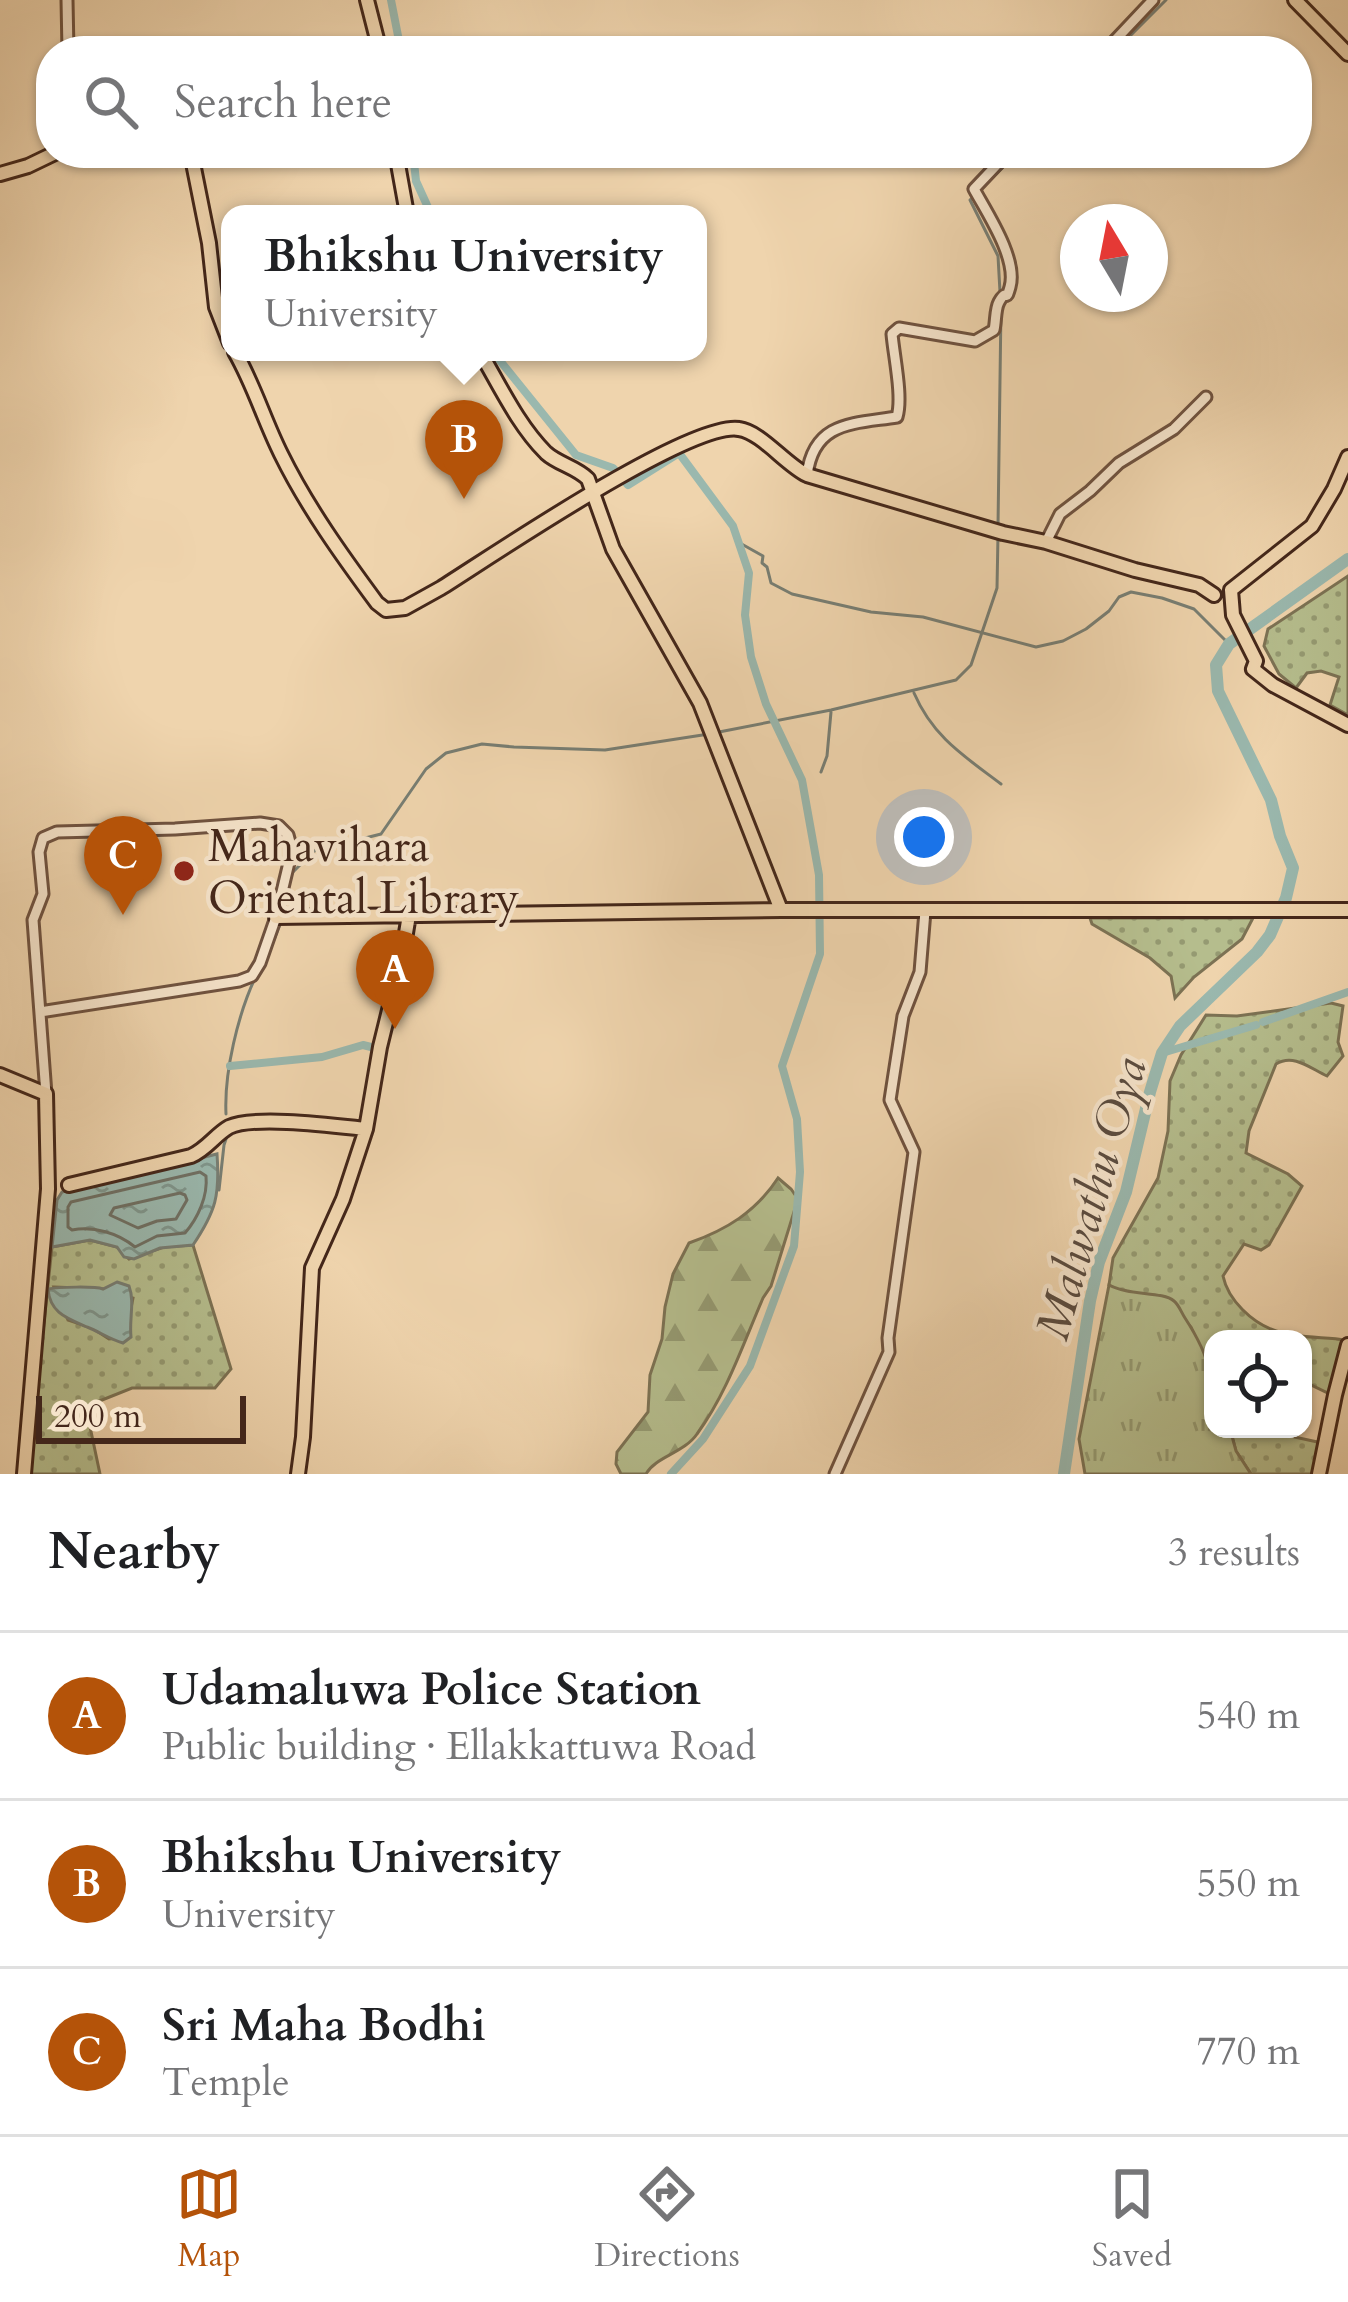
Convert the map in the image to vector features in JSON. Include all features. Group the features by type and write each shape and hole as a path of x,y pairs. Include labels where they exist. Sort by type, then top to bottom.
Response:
{"main road":[{"path":"367,0 376,36"},
{"path":"1295,0 1348,54"},
{"path":"0,174 36,162"},
{"path":"194,168 221,320"},
{"path":"399,168 406,205"},
{"path":"240,361 284,460 352,568 386,610 405,608 441,588 687,442 730,428 749,432 807,475 1223,591"},
{"path":"485,361 539,444 585,475 598,491 601,522 710,725 782,910"},
{"path":"1223,591 1312,526 1348,457"},
{"path":"1223,591 1256,661 1253,669 1266,681 1348,725"},
{"path":"276,917 782,910 1348,910"},
{"path":"298,1474 312,1268 367,1129 409,915"},
{"path":"0,1075 46,1094 48,1189 24,1474"},
{"path":"69,1185 196,1154 228,1128 253,1122 367,1129"},
{"path":"1319,1474 1348,1345"}],"street":[{"path":"68,0 68,36"},
{"path":"1119,36 1153,0"},
{"path":"807,475 822,437 841,426 899,414 892,334 899,328 975,341 994,330 997,304 1009,293 1010,265 974,189 994,168"},
{"path":"1046,542 1060,514 1119,463 1174,429 1207,397"},
{"path":"40,1007 246,980 260,963 276,917 292,850 288,836 272,823 51,833 43,838 39,847 43,894 33,920 46,1094"},
{"path":"836,1474 890,1352 888,1338 914,1152 890,1100 903,1016 920,972 925,911"}],"green space":[{"path":"1348,576 1348,715 1330,705 1339,677 1321,671 1307,673 1296,688 1279,674 1264,646 1268,629"},
{"path":"1090,918 1253,918 1242,939 1175,998 1171,976 1092,924"},
{"path":"1331,1003 1343,1006 1338,1042 1343,1056 1327,1076 1296,1061 1276,1064 1249,1131 1246,1153 1302,1186 1269,1245 1261,1250 1244,1244 1223,1276 1236,1302 1276,1330 1204,1330 1204,1356 1191,1327 1160,1296 1122,1293 1109,1285 1113,1258 1158,1178 1168,1131 1170,1081 1181,1055 1206,1015 1237,1016"},
{"path":"778,1178 798,1199 771,1286 717,1402 685,1446 646,1474 621,1474 617,1452 648,1412 650,1375 662,1339 673,1274 689,1243 739,1218"},
{"path":"90,1240 117,1247 129,1259 164,1247 193,1245 231,1369 215,1388 132,1388 97,1402 89,1422 100,1474 28,1474 52,1247","holes":["54,1287 103,1289 133,1298 130,1337 109,1339 68,1320"]},
{"path":"1109,1285 1162,1296 1177,1304 1204,1355 1204,1438 1232,1438 1251,1474 1085,1474 1079,1439"},
{"path":"1312,1337 1345,1340 1330,1394 1312,1385"},
{"path":"1232,1438 1299,1438 1322,1443 1316,1474 1251,1474"}],"water":[{"path":"217,1154 215,1202 193,1245 160,1248 134,1259 124,1257 117,1247 90,1240 52,1247 62,1192"},
{"path":"117,1282 129,1286 132,1298 131,1337 123,1343 61,1314 48,1289 103,1289"}],"waterway":[{"path":"391,0 398,36"},
{"path":"1130,36 1166,0"},
{"path":"415,168 427,205"},
{"path":"1000,292 998,256 970,200 1002,168"},
{"path":"998,526 1001,307"},
{"path":"500,361 576,455 613,468 628,485 679,453 733,526 749,573 745,615 751,657 766,704 802,780 819,875 820,954 782,1066 797,1119 800,1172 794,1246 750,1366 703,1439 671,1474"},
{"path":"719,732 956,680 971,665 997,588 998,535"},
{"path":"738,542 763,556 771,583 792,594 871,612 923,617 1036,647 1086,629 1119,597 1131,592 1194,609 1229,644"},
{"name":"Malwathu Oya","path":"1064,1474 1099,1262 1126,1192 1162,1053 1180,1026 1270,935 1293,868 1271,800 1218,691 1216,665 1229,644 1348,559"},
{"path":"914,693 940,734 1001,784"},
{"path":"821,772 831,712"},
{"path":"283,913 291,874 314,851 381,834 426,769 446,753 482,744 605,750 709,734"},
{"path":"269,952 281,922"},
{"path":"226,1114 234,1044 256,976"},
{"path":"1263,1022 1348,992"},
{"path":"1162,1053 1256,1025"},
{"path":"230,1066 371,1047"},
{"path":"219,1190 228,1133"}],"place":[{"name":"Bhikshu University","path":"464,499"},
{"name":"Mahavihara Oriental Library","path":"184,871"},
{"name":"Sri Maha Bodhi","path":"123,915"},
{"name":"Udamaluwa Police Station","path":"395,1029"}]}
